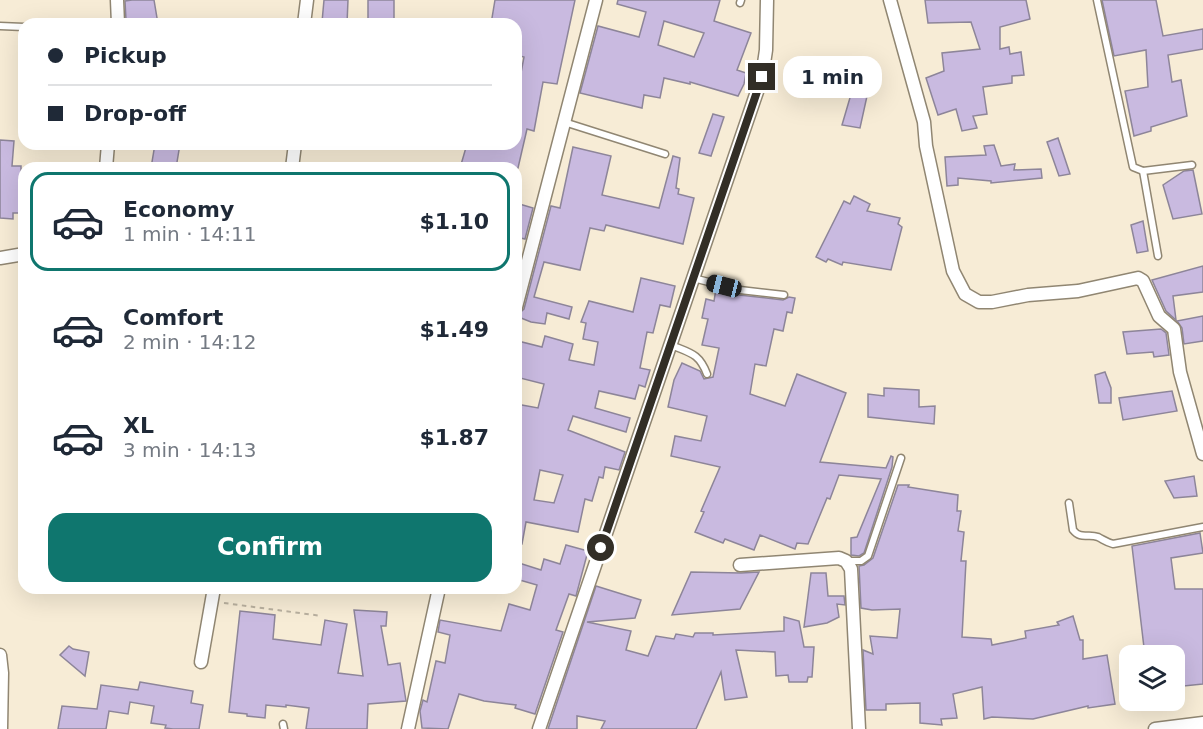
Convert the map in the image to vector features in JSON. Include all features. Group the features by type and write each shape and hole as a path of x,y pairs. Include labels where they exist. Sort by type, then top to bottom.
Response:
{"street":[{"path":"117,0 118,18"},
{"path":"305,18 307,0"},
{"path":"522,284 596,0"},
{"path":"539,729 762,77 766,50 767,0"},
{"path":"890,0 924,122 926,146 953,271 965,294 979,303 1028,295 1078,291 1138,278 1143,281 1159,316 1174,329 1180,372 1203,454"},
{"path":"0,258 18,255"},
{"path":"740,565 839,558 846,561 851,569 852,581 859,729"},
{"path":"201,662 213,594"},
{"path":"408,729 438,594"},
{"path":"0,655 1,729"},
{"path":"1155,729 1201,725"}],"lane":[{"path":"1097,0 1132,164 1136,170 1143,171 1192,165"},
{"path":"0,26 18,27"},
{"path":"564,122 665,154"},
{"path":"1143,171 1158,256"},
{"path":"693,278 740,290 784,295"},
{"path":"670,345 696,356 702,361 707,374"},
{"path":"846,561 861,561 868,556 901,458"},
{"path":"1069,502 1073,530 1076,534 1096,536 1113,544 1203,527"}],"path":[{"path":"213,594 322,616"}],"building":[{"path":"154,0 157,18 126,18 125,1"},
{"path":"324,0 348,0 347,18 322,18"},
{"path":"368,0 394,0 394,18 368,18"},
{"path":"495,0 575,0 557,84 543,82 534,131 527,129 519,162 462,162 465,150 522,150 524,57 522,56 522,18 492,18"},
{"path":"618,0 720,0 714,21 751,33 737,70 746,73 738,96 690,82 690,84 664,78 660,98 644,95 642,108 580,93 598,26 639,37 646,12 617,4","holes":["664,21 704,33 694,57 658,45"]},
{"path":"925,0 1026,0 1030,19 1000,27 1000,49 1009,47 1010,54 1021,52 1024,75 1012,76 1012,83 983,87 987,114 973,116 977,128 962,131 956,109 938,115 926,78 944,71 942,53 980,49 971,22 928,23"},
{"path":"1102,0 1156,0 1163,36 1203,29 1203,49 1168,55 1172,82 1181,80 1187,116 1151,127 1151,131 1134,136 1125,91 1148,87 1146,50 1114,56"},
{"path":"854,84 869,87 860,128 842,125"},
{"path":"713,114 724,117 711,156 699,153"},
{"path":"1058,138 1070,174 1059,176 1047,142"},
{"path":"0,140 14,141 12,166 18,166 18,213 13,213 13,219 0,218"},
{"path":"994,145 1001,166 1015,164 1014,170 1041,169 1042,178 991,183 991,181 958,178 958,185 947,186 945,157 986,155 984,146"},
{"path":"573,147 611,156 602,195 659,208 673,156 680,158 676,188 679,189 678,194 694,198 683,244 606,225 604,231 590,228 580,270 544,262 534,297 572,307 569,319 547,313 545,324 531,322 522,318 522,311 551,206 560,208"},
{"path":"154,150 179,150 177,162 152,162"},
{"path":"1193,170 1202,214 1173,219 1163,185 1184,171"},
{"path":"854,196 870,204 867,211 900,218 898,224 902,227 891,270 843,262 842,265 828,259 826,262 816,257 844,201 850,204"},
{"path":"522,205 533,208 525,239 522,238"},
{"path":"1143,221 1148,251 1137,253 1131,225"},
{"path":"1203,266 1203,292 1173,296 1176,320 1166,311 1152,280"},
{"path":"641,278 675,286 670,307 660,305 653,333 647,332 640,368 650,370 645,387 639,385 635,399 599,391 595,408 630,418 626,432 573,416 568,430 625,452 619,470 605,467 603,478 599,477 592,501 585,499 578,532 526,522 522,544 522,405 538,408 544,384 522,378 522,342 542,347 545,336 573,344 569,360 594,365 598,342 583,339 586,323 581,322 589,301 633,312","holes":["540,470 563,475 554,503 534,500"]},
{"path":"716,289 739,295 783,300 789,297 795,298 792,313 787,312 783,331 774,329 766,366 755,364 750,394 785,406 797,374 846,393 820,462 886,468 891,456 893,457 892,467 864,553 859,556 851,555 851,538 857,537 881,479 839,475 808,544 797,543 795,549 760,535 754,550 725,539 723,543 695,532 704,512 701,511 720,467 671,456 675,436 701,441 707,416 668,407 674,380 682,363 700,371 704,379 713,377 719,348 702,345 708,319 702,318 706,299 714,301"},
{"path":"1203,316 1203,341 1184,344 1182,328 1177,321"},
{"path":"1161,329 1166,333 1169,355 1154,357 1153,352 1127,354 1123,332"},
{"path":"1105,372 1111,388 1111,403 1099,403 1095,375"},
{"path":"884,388 919,390 919,407 935,406 934,424 868,417 868,394 884,396"},
{"path":"1172,391 1177,411 1123,420 1119,398"},
{"path":"1194,476 1197,496 1174,498 1165,481"},
{"path":"898,485 909,485 908,487 958,495 957,511 961,511 958,531 964,532 961,561 966,561 962,637 991,639 992,645 1026,638 1025,631 1059,625 1057,622 1073,616 1080,640 1083,640 1083,659 1107,655 1115,704 1088,708 1088,706 1033,719 992,717 984,719 982,687 953,694 957,718 941,719 942,725 920,723 920,703 886,704 886,710 866,710 863,650 873,654 870,636 897,638 900,609 861,608 859,566 873,558"},
{"path":"1200,533 1203,553 1171,558 1175,589 1203,589 1203,684 1185,686 1185,645 1144,645 1132,546"},
{"path":"566,545 588,551 576,596 569,594 556,630 563,632 535,714 515,708 516,705 484,701 459,694 448,729 422,728 420,711 423,700 427,702 436,661 445,663 450,635 438,632 440,620 501,631 509,604 530,610 537,585 522,581 522,564 541,570 544,559 560,564"},
{"path":"691,572 759,572 740,609 672,615"},
{"path":"811,573 826,573 828,596 844,596 845,605 837,604 839,617 827,623 804,627"},
{"path":"596,586 641,600 635,618 587,622 631,631 626,650 648,656 656,636 674,639 676,634 693,637 695,633 713,633 713,635 784,631 784,617 799,621 804,647 814,647 812,677 808,677 807,682 789,682 788,675 776,676 775,652 736,650 747,697 725,700 721,672 696,729 601,729 605,721 577,716 577,729 548,729"},
{"path":"354,610 387,612 386,626 381,626 388,665 400,663 406,701 368,704 367,729 306,729 309,708 286,705 286,707 266,705 265,718 229,712 240,611 275,615 273,639 321,645 325,620 347,624 338,673 363,676"},
{"path":"69,646 89,652 85,676 60,655"},
{"path":"140,682 193,691 191,703 203,705 199,729 165,728 166,725 151,723 154,706 130,702 128,714 109,711 106,729 58,729 62,706 97,709 101,685 138,690"}],"route":[{"path":"601,548 762,77"}]}
